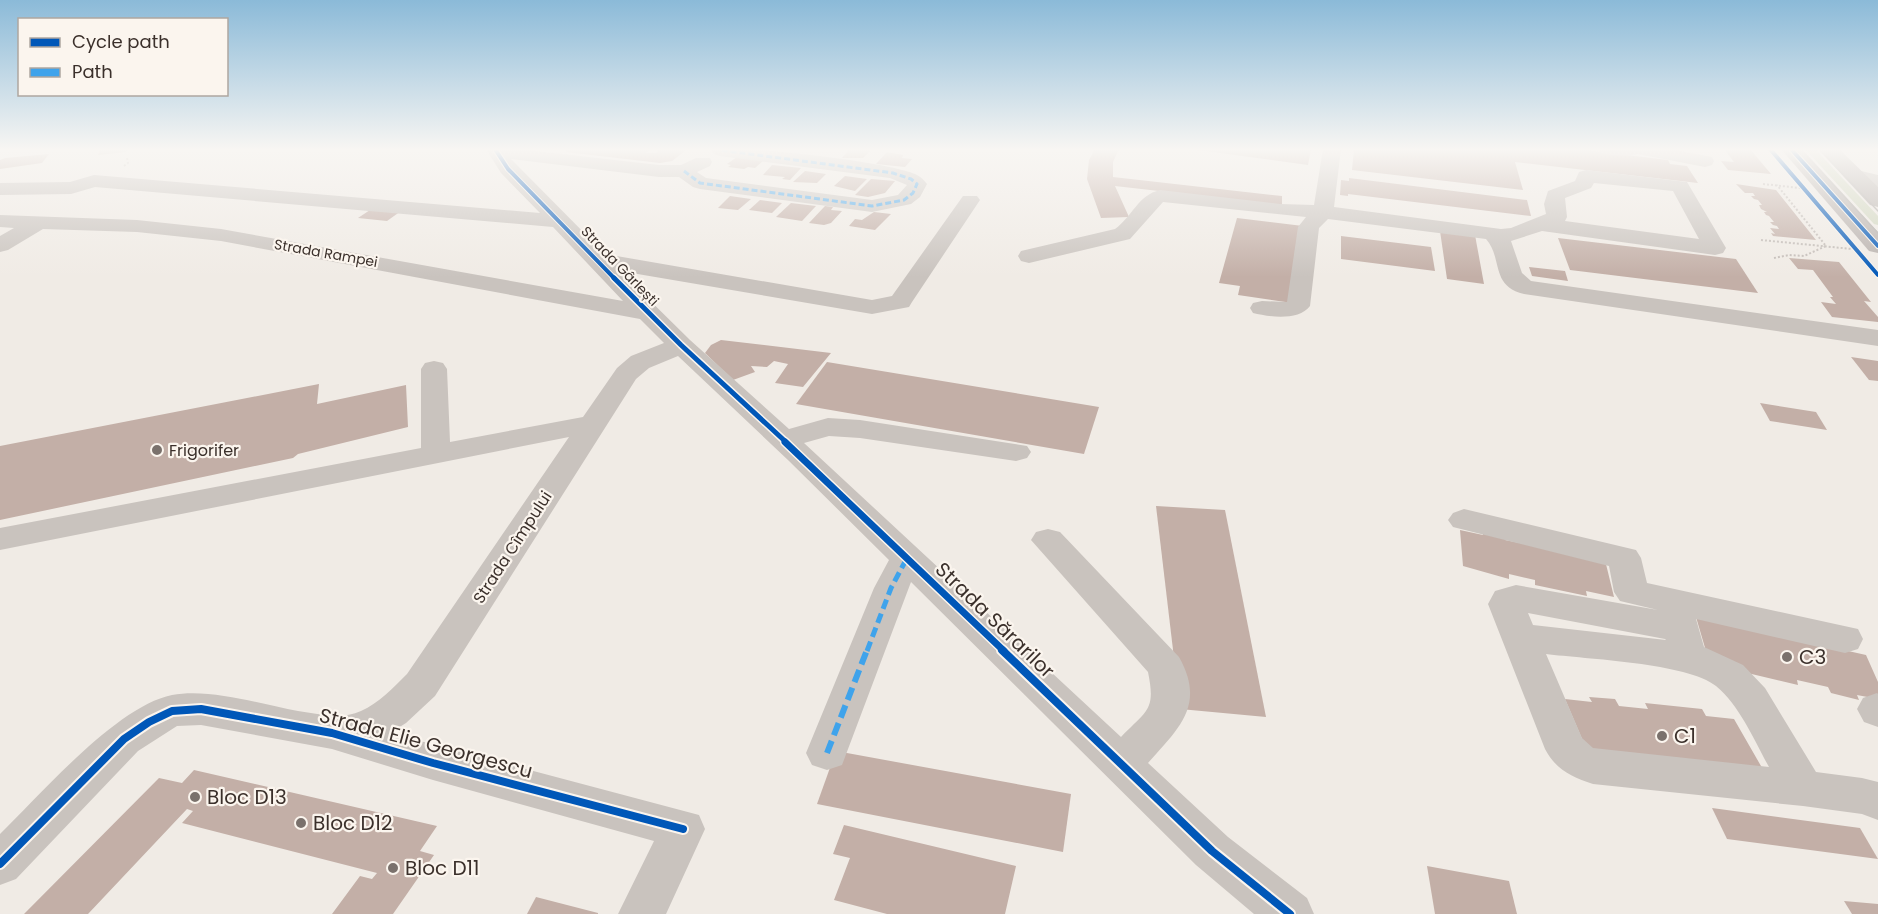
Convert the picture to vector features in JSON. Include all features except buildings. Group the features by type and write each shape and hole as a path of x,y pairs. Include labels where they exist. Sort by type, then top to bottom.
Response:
{"main road":[{"path":"1828,192 1869,240"}],"street":[{"path":"220,192 558,220"},
{"name":"Strada Gârlești","path":"530,192 681,345"},
{"path":"761,192 872,206 904,200 914,192"},
{"path":"1262,308 1290,309 1299,306 1310,227 1323,212 1326,192"},
{"path":"1029,256 1122,234 1133,228 1152,199 1160,196 1487,231 1497,236 1515,234 1557,217 1554,204 1555,195 1564,192"},
{"path":"1539,224 1715,248 1683,192"},
{"name":"Strada Gârlești","path":"598,260 872,307 900,302 970,200"},
{"name":"Strada Rampei","path":"0,221 137,226 221,235 648,313"},
{"path":"0,245 40,222"},
{"path":"1497,236 1509,276 1514,282 1524,287 1878,338"},
{"name":"Strada Cîmpului","path":"333,733 357,730 379,723 421,685 626,374 640,362 681,345"},
{"name":"Strada Sărarilor","path":"681,345 1212,851 1290,914"},
{"path":"434,369 436,452"},
{"path":"0,538 436,452 593,424"},
{"path":"783,440 828,427 860,429 1017,452"},
{"path":"1464,520 1624,558 1632,592 1681,629 1751,699 1803,788"},
{"path":"1048,540 1166,667 1172,696 1167,715 1121,764"},
{"path":"827,753 891,588 907,558"},
{"path":"1845,639 1681,629 1520,638 1566,749 1578,760 1593,767 1803,788 1862,796 1878,801"},
{"name":"Strada Elie Georgescu","path":"0,864 124,740 149,722 172,711 201,709 333,733 433,763 683,829 642,914"}],"path":[{"path":"1782,192 1826,246"},
{"path":"1761,240 1826,246 1869,240"},
{"path":"1774,258 1789,255 1804,256 1826,246"}],"green space":[{"path":"1844,192 1855,192 1878,216 1878,225 1874,224"}],"tram line":[{"path":"1840,192 1878,233"},
{"path":"1860,192 1878,211"}],"marked path":[{"path":"762,192 872,206 904,200 914,192"},
{"path":"827,753 891,588 907,558"}],"cycle path":[{"path":"530,192 681,345 800,455 1212,851 1290,914"},
{"path":"1807,192 1878,275"},
{"path":"1829,192 1878,246"},
{"path":"0,864 124,739 149,722 172,711 201,709 332,733 433,763 683,829"}],"place":[{"name":"Frigorifer","path":"157,450"},
{"name":"C3","path":"1787,657"},
{"name":"C1","path":"1662,736"},
{"name":"Bloc D13","path":"195,797"},
{"name":"Bloc D12","path":"301,823"},
{"name":"Bloc D11","path":"393,868"}]}
